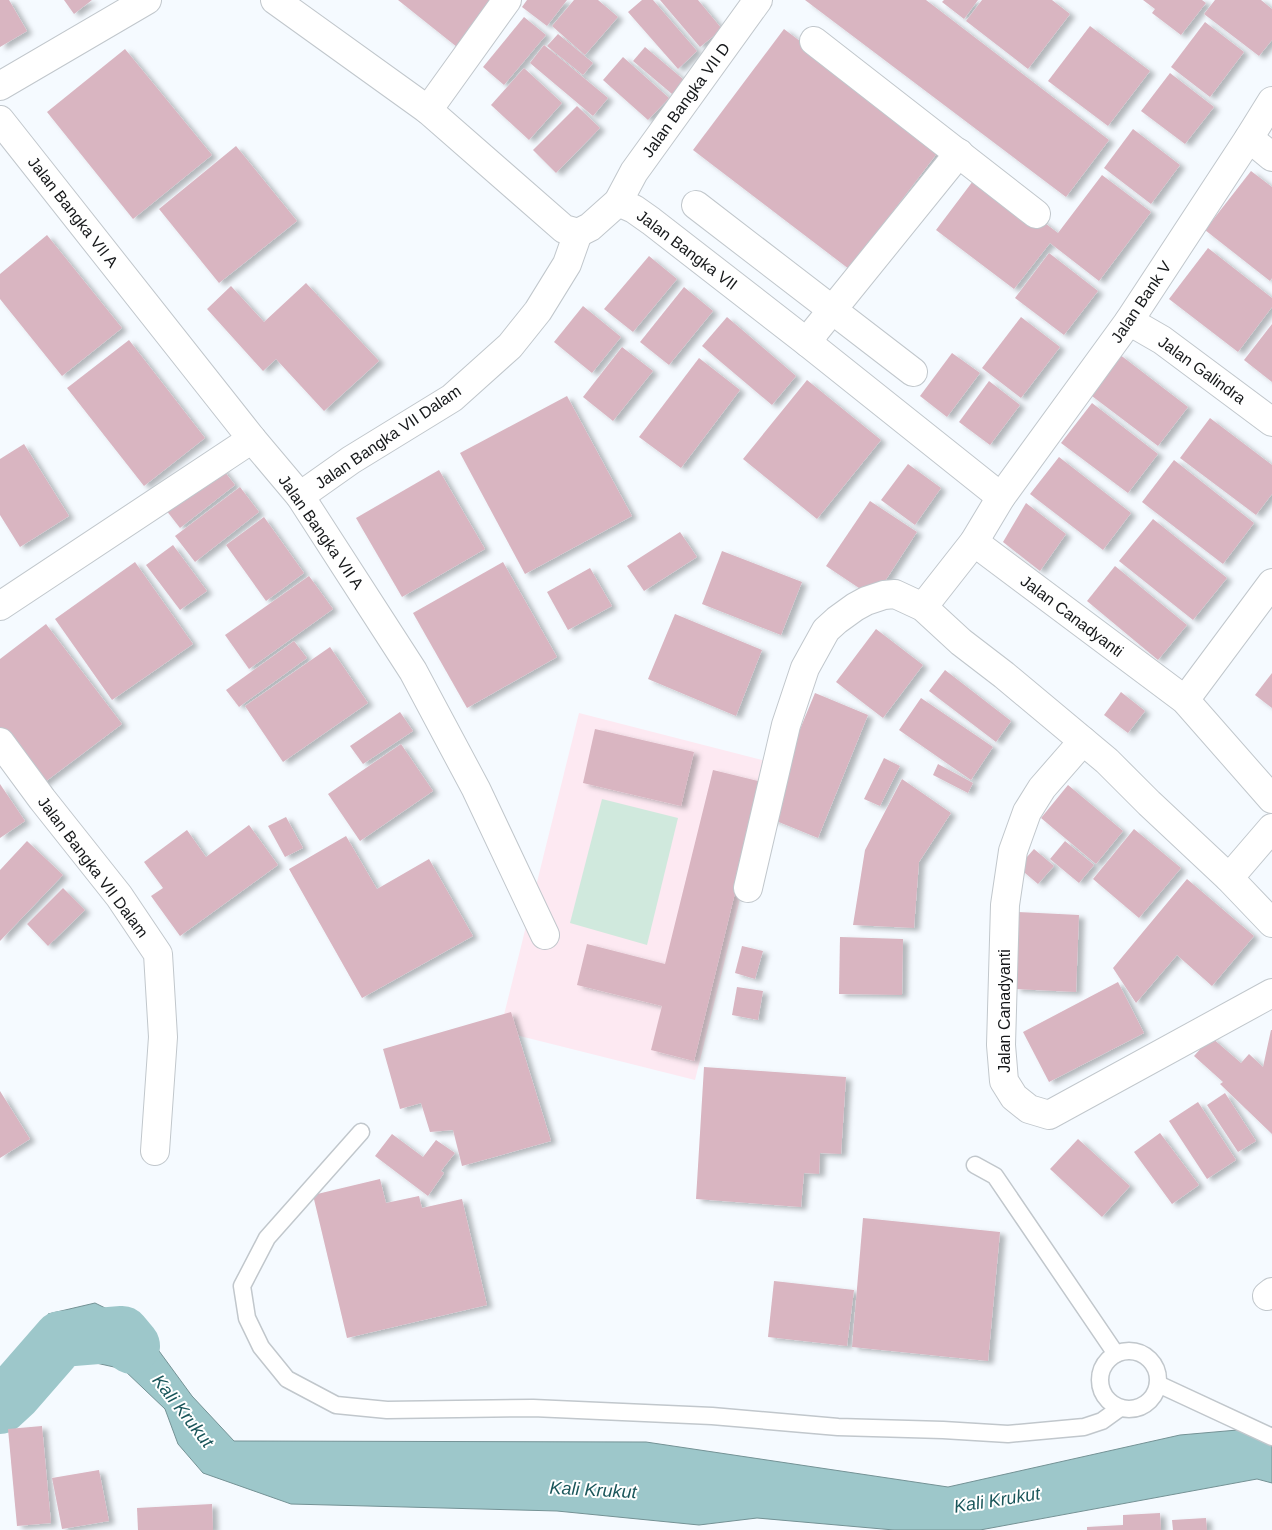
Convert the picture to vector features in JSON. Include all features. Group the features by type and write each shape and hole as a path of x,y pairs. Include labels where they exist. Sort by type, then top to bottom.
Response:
{"street":[{"path":"0,86 147,0"},
{"path":"275,0 428,110 564,229 578,233"},
{"path":"428,110 507,0"},
{"name":"Jalan Bangka VII D","path":"618,202 634,172 758,0"},
{"path":"814,41 1036,214"},
{"name":"Jalan Bank V","path":"923,607 974,542 996,505 1130,321 1272,101"},
{"name":"Jalan Bangka VII A","path":"0,120 300,496 412,671 476,789 545,935"},
{"path":"1249,138 1272,157"},
{"path":"808,342 959,153"},
{"name":"Jalan Bangka VII","path":"578,233 590,227 618,202 634,209 651,220 808,342 996,505"},
{"path":"696,205 913,372"},
{"name":"Jalan Bangka VII Dalam","path":"300,496 351,460 452,398 510,346 538,311 567,264 578,233"},
{"name":"Jalan Galindra","path":"1130,321 1162,340 1272,422"},
{"path":"0,606 252,438"},
{"name":"Jalan Canadyanti","path":"974,542 1185,700 1272,799"},
{"path":"1185,700 1272,583"},
{"path":"748,888 786,726 804,668 826,630 854,607 884,595 895,594 923,607 962,642 1107,761 1229,878 1272,923"},
{"name":"Jalan Canadyanti","path":"1083,741 1042,788 1027,812 1013,851 1005,906 1002,1045 1004,1081 1014,1097 1029,1109 1049,1115 1272,993"},
{"name":"Jalan Bangka VII Dalam","path":"0,742 42,799 119,896 158,954 163,1037 155,1151"},
{"path":"1229,878 1272,828"}],"lane":[{"path":"361,1132 268,1238 242,1286 247,1318 261,1347 287,1379 336,1405 387,1410 543,1408 712,1416 838,1427 1008,1434 1084,1427 1102,1421 1120,1408"},
{"path":"974,1165 995,1176 1116,1354"},
{"path":"1126,1351 1137,1352 1146,1356 1158,1373 1156,1394 1140,1408 1130,1410 1120,1408 1110,1402 1103,1393 1100,1382 1101,1371 1107,1361 1116,1354 1126,1351"},
{"path":"1158,1384 1272,1437"}],"shaded area":[{"path":"579,713 774,763 695,1080 500,1031"}],"green space":[{"path":"602,799 678,818 647,945 570,923"}],"water":[{"path":"95,1303 140,1325 192,1396 234,1441 646,1442 948,1487 1180,1435 1272,1427 1272,1483 1257,1479 980,1530 894,1530 757,1518 699,1525 557,1511 291,1504 203,1473 178,1444 165,1409 123,1369 87,1361 61,1339 48,1314"}],"building":[{"path":"0,0 9,0 27,31 0,47"},
{"path":"64,0 92,0 74,14"},
{"path":"398,0 493,0 457,47"},
{"path":"527,0 567,0 547,26 522,7"},
{"path":"574,0 598,0 618,17 585,55 552,26"},
{"path":"642,0 653,0 697,51 678,69 628,12"},
{"path":"660,0 698,0 722,29 700,47"},
{"path":"805,0 926,0 1109,140 1066,197"},
{"path":"944,0 978,0 964,19 942,2"},
{"path":"982,0 1052,0 1070,14 1028,69 966,21"},
{"path":"1143,0 1202,0 1206,3 1181,35 1152,13 1155,9"},
{"path":"1215,0 1261,0 1272,9 1272,40 1259,56 1204,14"},
{"path":"524,17 546,35 504,85 483,67"},
{"path":"1205,22 1244,52 1210,97 1171,67"},
{"path":"1090,26 1150,71 1108,126 1048,81"},
{"path":"784,29 941,148 849,269 693,150"},
{"path":"558,34 593,63 583,75 547,46"},
{"path":"544,45 608,98 593,116 530,63"},
{"path":"645,47 684,80 672,94 633,61"},
{"path":"125,49 212,155 133,219 47,112"},
{"path":"623,57 669,98 648,120 603,80"},
{"path":"524,68 562,103 529,140 491,105"},
{"path":"1170,73 1214,107 1185,144 1141,111"},
{"path":"577,106 600,128 556,173 533,150"},
{"path":"1133,129 1180,165 1151,204 1104,168"},
{"path":"236,146 297,221 219,283 159,209"},
{"path":"1251,171 1272,187 1272,278 1270,281 1205,230"},
{"path":"979,173 1058,233 1102,175 1151,212 1099,281 1050,243 1014,289 936,230"},
{"path":"47,235 122,328 62,376 0,299 0,274"},
{"path":"1208,248 1272,298 1272,307 1238,352 1169,299"},
{"path":"1049,253 1098,291 1064,335 1015,298"},
{"path":"649,256 677,279 633,332 604,309"},
{"path":"306,283 379,361 324,411 276,359 263,371 207,309 231,286 264,322"},
{"path":"684,287 713,311 669,365 640,342"},
{"path":"583,306 621,337 592,373 554,342"},
{"path":"727,317 796,376 772,405 702,346"},
{"path":"1021,317 1060,347 1021,398 982,368"},
{"path":"1272,324 1272,382 1244,360"},
{"path":"129,340 205,438 144,486 67,388"},
{"path":"622,347 653,371 613,421 583,397"},
{"path":"952,353 980,373 947,417 920,396"},
{"path":"1119,354 1188,407 1158,446 1088,393"},
{"path":"699,358 740,390 681,468 639,437"},
{"path":"807,380 881,440 817,519 743,459"},
{"path":"989,381 1020,405 990,445 959,422"},
{"path":"567,396 632,516 525,574 460,453"},
{"path":"1092,403 1158,454 1128,493 1061,443"},
{"path":"1210,418 1272,465 1272,494 1256,515 1180,458"},
{"path":"24,444 69,516 20,547 0,515 0,459"},
{"path":"1059,457 1131,513 1103,550 1030,494"},
{"path":"1174,460 1254,523 1223,564 1142,502"},
{"path":"908,464 941,488 915,525 881,500"},
{"path":"221,467 235,485 180,528 166,510"},
{"path":"439,470 485,549 402,597 356,518"},
{"path":"240,487 259,512 195,562 175,536"},
{"path":"870,501 917,532 874,598 826,566"},
{"path":"1026,503 1066,534 1040,571 1003,542"},
{"path":"264,517 304,573 266,601 226,545"},
{"path":"1153,519 1227,578 1193,620 1119,561"},
{"path":"680,532 697,557 644,591 627,566"},
{"path":"173,545 207,591 180,610 146,565"},
{"path":"722,551 802,582 781,635 702,604"},
{"path":"135,562 193,644 112,700 55,619"},
{"path":"503,562 557,657 467,708 413,613"},
{"path":"1115,566 1187,625 1158,660 1087,601"},
{"path":"590,568 612,606 568,630 547,592"},
{"path":"309,576 333,609 249,669 225,635"},
{"path":"675,614 762,650 736,716 648,679"},
{"path":"46,624 122,724 37,788 0,739 0,659"},
{"path":"876,629 923,665 883,718 836,682"},
{"path":"294,641 307,658 239,707 226,690"},
{"path":"330,647 368,703 283,762 245,706"},
{"path":"945,670 1011,721 996,742 929,691"},
{"path":"1272,673 1272,708 1255,695"},
{"path":"1121,692 1145,711 1128,733 1104,715"},
{"path":"815,693 868,715 818,838 764,816"},
{"path":"921,698 993,747 971,780 899,730"},
{"path":"400,712 413,731 363,764 350,746"},
{"path":"595,729 694,752 681,806 583,783"},
{"path":"401,744 433,791 360,841 328,794"},
{"path":"884,758 900,766 880,806 864,799"},
{"path":"938,764 973,783 968,793 933,775"},
{"path":"713,770 762,782 694,1061 651,1050 662,1006 577,985 587,944 665,964"},
{"path":"902,779 951,813 919,862 914,928 853,925 865,850"},
{"path":"0,784 25,821 0,838"},
{"path":"1068,785 1123,831 1096,864 1041,818"},
{"path":"286,817 303,848 285,857 268,826"},
{"path":"249,825 278,865 180,936 151,896 163,888 144,862 187,830 206,857"},
{"path":"1134,829 1181,868 1139,918 1093,879"},
{"path":"346,836 377,889 429,859 473,936 362,998 289,869"},
{"path":"27,841 63,875 0,941 0,870"},
{"path":"1065,841 1094,865 1079,883 1050,859"},
{"path":"1034,849 1054,866 1038,884 1018,867"},
{"path":"1187,879 1254,936 1212,986 1177,955 1136,1003 1113,968"},
{"path":"63,888 85,910 48,946 27,924"},
{"path":"1018,912 1079,915 1076,992 1015,989"},
{"path":"840,937 903,939 902,995 839,994"},
{"path":"742,946 763,951 755,979 735,973"},
{"path":"1118,982 1144,1033 1049,1082 1023,1032"},
{"path":"737,987 763,991 758,1020 732,1015"},
{"path":"511,1012 551,1141 462,1166 453,1130 430,1132 421,1103 400,1109 383,1049"},
{"path":"1271,1030 1272,1134 1220,1084 1223,1082 1194,1056 1211,1037 1241,1063 1249,1054 1263,1067"},
{"path":"704,1067 846,1077 841,1154 820,1153 819,1174 804,1173 801,1207 696,1199"},
{"path":"0,1091 30,1139 0,1158"},
{"path":"1225,1093 1256,1141 1238,1152 1207,1105"},
{"path":"1198,1102 1236,1160 1207,1179 1169,1121"},
{"path":"1160,1133 1199,1185 1172,1204 1134,1152"},
{"path":"392,1134 423,1157 436,1140 455,1153 441,1171 444,1173 428,1196 375,1156"},
{"path":"1078,1139 1130,1186 1102,1217 1050,1169"},
{"path":"380,1179 386,1203 419,1196 422,1208 462,1199 487,1305 347,1338 313,1195"},
{"path":"863,1218 1000,1232 988,1361 852,1347"},
{"path":"774,1281 854,1290 847,1346 768,1337"},
{"path":"42,1426 51,1523 17,1526 8,1429"},
{"path":"99,1470 109,1521 62,1529 52,1478"},
{"path":"212,1504 213,1530 138,1530 137,1508"},
{"path":"1160,1513 1161,1530 1087,1530 1087,1527 1123,1525 1123,1515"},
{"path":"1206,1518 1207,1530 1173,1530 1172,1520"}],"waterway":[{"name":"Kali Krukut","path":"0,1406 13,1394 61,1339 122,1334 132,1346"}]}
